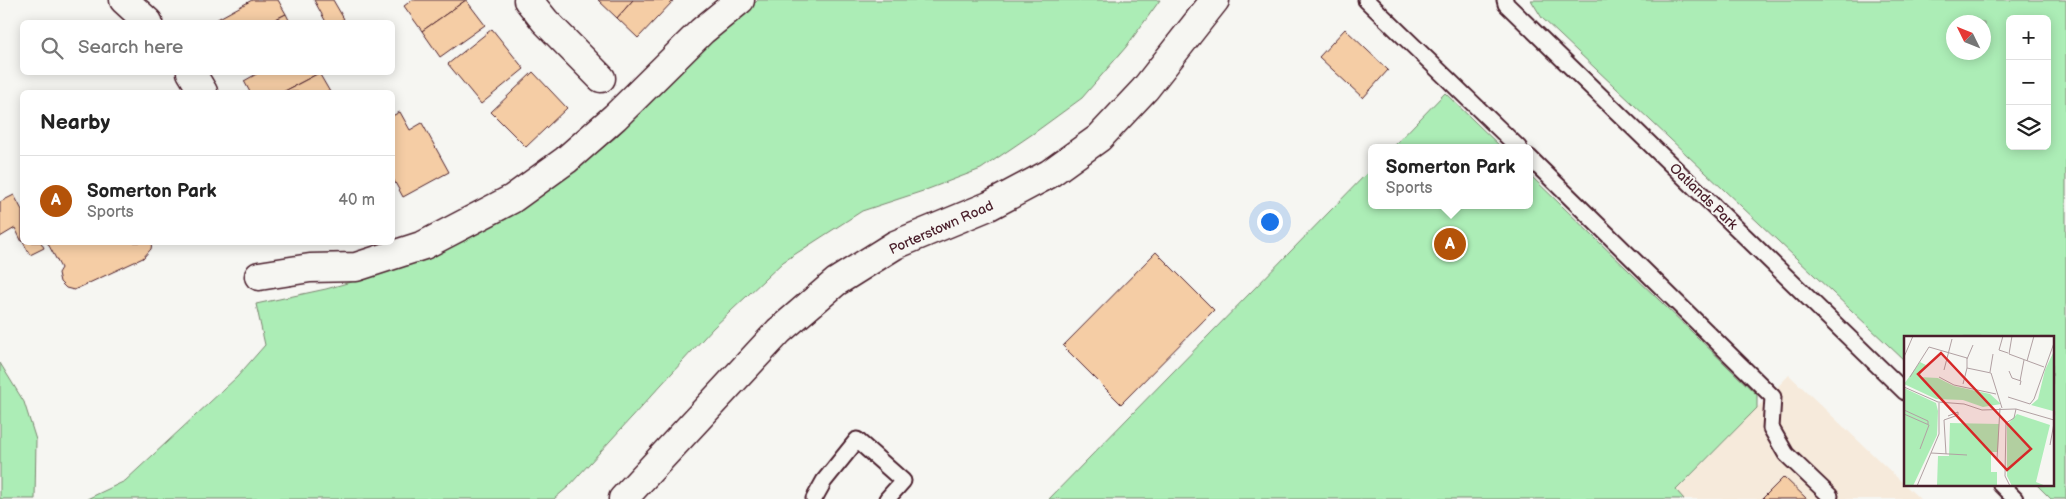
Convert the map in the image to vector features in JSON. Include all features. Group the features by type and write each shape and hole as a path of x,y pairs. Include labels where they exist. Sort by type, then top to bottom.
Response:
{"street":[{"path":"124,0 146,20"},
{"path":"528,0 545,21 601,78"},
{"path":"259,276 310,268 356,267 424,245 512,200 566,160 615,117 702,31 740,0"},
{"name":"Porterstown Road","path":"623,499 779,331 836,282 895,245 989,206 1049,174 1099,138 1145,89 1215,0"},
{"path":"193,75 201,90"}],"lane":[{"path":"1366,0 1515,144"},
{"name":"Oatlands Park","path":"1505,0 1506,4 1904,391"},
{"path":"1533,161 1773,397 1771,428 1786,454 1830,496"},
{"path":"814,499 824,480 857,440 903,481 887,499"},
{"path":"2002,486 2015,499"}],"shaded area":[{"path":"1789,375 1904,484 1904,486 1920,499 1684,499 1676,491"}],"green space":[{"path":"758,0 1160,0 1126,47 1082,98 1034,133 981,169 862,211 783,262 713,328 569,486 554,499 87,499 125,481 237,377 265,345 256,304 326,289 365,278 524,207 615,138 700,53"},
{"path":"1531,0 2066,0 2066,499 2051,499 2038,486 2054,486 2054,336 1904,336 1904,360 1542,18"},
{"path":"1445,93 1498,144 1396,144"},
{"path":"1368,172 1368,209 1533,209 1533,178 1757,395 1757,408 1676,490 1684,499 1049,499"},
{"path":"0,363 24,402 36,440 35,499 0,499"}],"building":[{"path":"252,0 278,0 286,14 274,20 216,20"},
{"path":"314,0 333,0 344,19 325,20"},
{"path":"412,0 466,0 422,31 404,6"},
{"path":"466,0 485,25 440,57 422,31"},
{"path":"598,0 633,0 617,18"},
{"path":"633,0 674,0 638,38 617,18"},
{"path":"286,14 289,20 274,20"},
{"path":"492,29 524,69 481,104 448,64"},
{"path":"1345,29 1388,70 1363,98 1319,57"},
{"path":"533,72 567,108 526,147 491,112"},
{"path":"255,75 315,75 287,90 249,90 244,81"},
{"path":"315,75 320,75 329,90 287,90"},
{"path":"400,112 410,130 422,123 449,172 403,197 395,182 395,114"},
{"path":"14,195 20,206 20,238 15,228 0,237 0,202"},
{"path":"25,245 42,245 44,248 30,255"},
{"path":"49,245 152,245 151,249 143,258 74,290 66,288 60,282 58,273 61,268"},
{"path":"1156,252 1214,310 1121,404 1063,346"},
{"path":"1784,477 1807,499 1762,499"}],"place":[{"name":"Somerton Park","path":"1450,244"}]}
